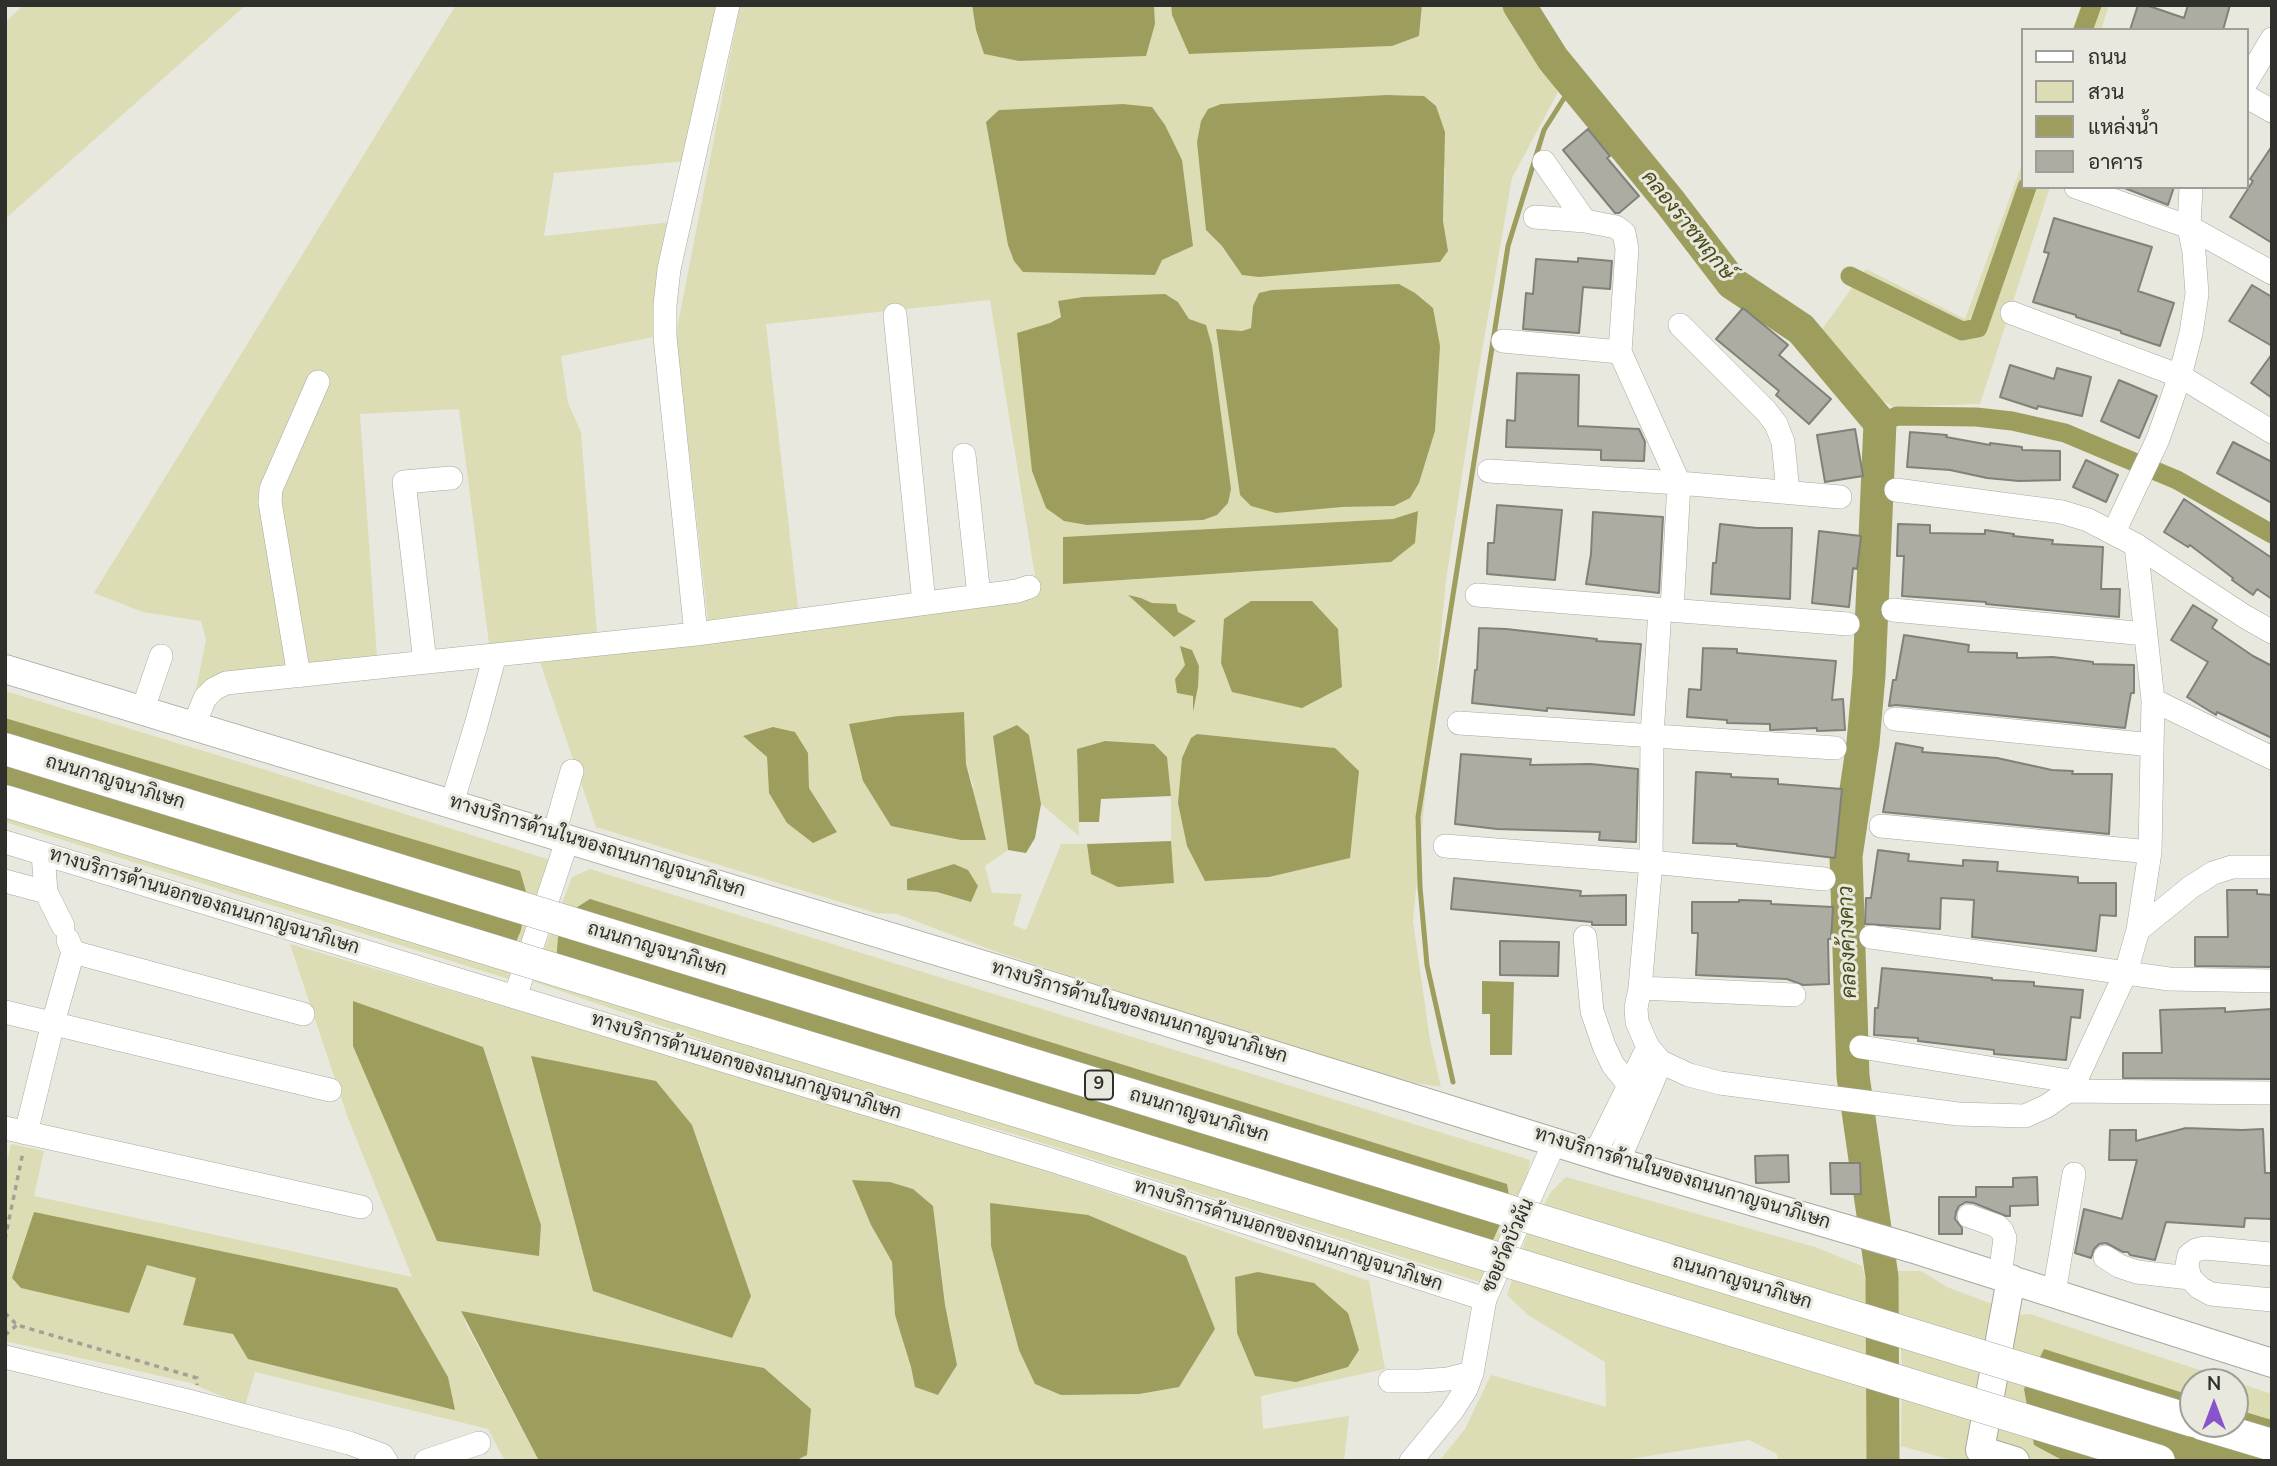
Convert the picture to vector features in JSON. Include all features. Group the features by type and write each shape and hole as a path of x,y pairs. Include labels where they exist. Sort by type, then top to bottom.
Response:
{"highway":[{"name":"ถนนกาญจนาภิเษก","path":"5,749 2179,1417"},
{"path":"5,801 2159,1461"},
{"path":"2249,1438 2272,1445"}],"main road":[{"name":"ทางบริการด้านในของถนนกาญจนาภิเษก","path":"5,669 194,724 1607,1158 1911,1248 2272,1363"},
{"path":"2005,1278 1980,1450 2015,1461"}],"street":[{"path":"696,634 664,337 664,306 669,269 728,5"},
{"path":"2249,78 2272,39"},
{"path":"2249,98 2272,111"},
{"path":"1544,162 1585,221"},
{"path":"2082,189 2189,227 2272,273"},
{"path":"2114,532 2158,439 2180,376 2191,333 2197,294 2189,227 2191,189"},
{"path":"1535,217 1585,221 1616,227 1624,233 1628,249 1620,352 1679,483 1652,735 1651,862 1636,1008 1637,1022 1654,1054 1689,1075 1720,1083 1958,1114 2004,1117 2025,1116 2047,1106 2072,1086 2126,972 2138,930 2150,852 2152,700 2136,545"},
{"path":"2012,313 2180,376 2272,432"},
{"path":"895,315 924,603"},
{"path":"1680,325 1776,424 1783,442 1788,492"},
{"path":"1503,341 1620,352"},
{"path":"299,676 270,502 271,489 318,382"},
{"path":"964,455 979,596"},
{"path":"1489,471 1840,497"},
{"path":"425,662 404,482 451,478"},
{"path":"1896,490 2062,512 2088,520 2136,545 2244,617 2272,632"},
{"path":"194,724 205,698 226,683 696,634 1017,591 1029,587"},
{"path":"1477,595 1848,624"},
{"path":"1893,610 2146,635"},
{"path":"452,803 495,655"},
{"path":"143,709 161,656"},
{"path":"2152,700 2272,758"},
{"path":"1895,719 2152,745"},
{"path":"1459,723 1835,748"},
{"path":"515,997 561,836 572,771"},
{"path":"1881,827 2150,852"},
{"name":"ทางบริการด้านนอกของถนนกาญจนาภิเษก","path":"5,842 1051,1160 1485,1299"},
{"path":"1445,846 1824,879"},
{"path":"43,853 46,892 68,940 53,1023 16,1130 361,1207"},
{"path":"2138,930 2191,887 2213,873 2232,867 2272,867"},
{"path":"5,881 46,892"},
{"path":"1585,937 1592,1011 1613,1065 1629,1085"},
{"path":"1871,937 2169,979 2272,981"},
{"path":"68,940 303,1014"},
{"path":"1640,988 1794,996"},
{"path":"5,1012 330,1090"},
{"path":"1861,1047 2072,1086 2272,1093"},
{"path":"1607,1158 1629,1085 1654,1054"},
{"path":"1607,1158 1654,1054"},
{"name":"ซอยวัดบัวผัน","path":"1411,1461 1466,1390 1472,1373 1485,1299 1555,1141"},
{"path":"2054,1293 2074,1174"},
{"path":"1969,1216 1997,1226 2002,1231 2005,1238 2005,1278"},
{"path":"2271,1258 2205,1248 2189,1255 2187,1265 2190,1278 2200,1289 2211,1294 2272,1300"},
{"path":"2105,1257 2119,1266 2137,1272 2190,1278"},
{"path":"2239,1353 2272,1349"},
{"path":"5,1357 195,1402 349,1443 382,1455 386,1461"},
{"path":"1390,1381 1435,1380 1472,1373"},
{"path":"426,1461 479,1443"}],"path":[{"path":"5,1239 16,1130"},
{"path":"5,1313 17,1325 197,1378 195,1402"},
{"path":"5,1335 17,1325"}],"green space":[{"path":"24,5 246,5 5,219 5,22"},
{"path":"456,5 721,5 686,161 554,173 544,236 672,222 658,336 561,356 568,403 581,432 597,634 489,644 459,409 360,414 377,657 210,681 193,705 206,640 201,621 143,612 94,593"},
{"path":"740,5 972,5 984,54 1019,61 1145,56 1155,24 1154,5 1171,5 1172,15 1189,54 1392,46 1419,36 1422,5 1501,5 1558,92 1512,178 1446,580 1413,921 1430,1040 1441,1087 1390,1079 994,951 897,914 876,913 596,827 540,662 1037,588 990,300 766,324 798,608 708,620 676,334","holes":["1386,95 1424,96 1445,169 1443,221 1447,251 1242,275 1222,246 1206,230 1208,109 1221,104","1123,104 1193,246 1162,260 1048,272 1023,272 999,110","1059,301 1178,302 1189,319 1217,515 1203,520 1087,525 1050,323 1061,316","1253,306 1435,431 1419,483 1410,498 1394,506 1342,507 1240,495 1216,330 1242,331 1251,328","1417,511 1391,562 1064,584 1064,537 1393,519","1130,596 1141,598 1195,620 1174,636","1181,646 1198,687 1193,707 1193,696 1175,679 1185,665","964,713 966,764 974,788 898,716","1198,734 1334,748 1191,738","1029,735 1041,804 1079,836 1077,749 1105,741 1154,744 1166,757 1171,796 1174,883 1091,874 1087,844 1061,844 1026,930 1013,925 1022,894 992,893 985,866 1008,850 993,736","744,736 808,753 809,788 837,831 769,793 767,757","978,886 971,902 937,892 907,890"]},
{"path":"2081,5 2109,5 2102,28 2073,28"},
{"path":"2022,165 2022,189 2049,189 1980,404 1893,407 1854,382 1818,335 1866,269 1965,319"},
{"path":"5,691 550,860 512,980 5,822"},
{"path":"590,869 1530,1160 1527,1179 1483,1283 1014,1134 812,1078 532,981 572,877"},
{"path":"290,944 661,1052 1023,1163 1369,1281 1385,1369 1261,1396 1263,1429 1349,1416 1344,1461 795,1461 807,1455 462,1311 466,1324 539,1461 505,1461 488,1429 255,1372 245,1406 191,1383 5,1341 5,1169 11,1144 44,1151 34,1196 412,1277 348,1118","holes":["531,1057 692,1125 751,1296 593,1291","852,1180 890,1182 913,1189 939,1249 945,1305 915,1386 895,1315 892,1262 871,1225","990,1203 1186,1256 1214,1329 1178,1387 1019,1350 991,1246"]},
{"path":"1566,1177 1815,1247 1862,1266 1871,1305 1868,1405 1876,1428 1877,1461 1778,1461 1777,1454 1749,1440 1617,1461 1439,1461 1465,1429 1491,1375 1606,1407 1605,1362 1528,1315 1507,1295 1527,1235 1551,1192"},
{"path":"1893,1271 1921,1271 1947,1287 1995,1305 1971,1461 1955,1461 1901,1446 1902,1368"},
{"path":"2030,1314 2193,1368 2179,1368 2179,1438 2249,1438 2249,1386 2272,1394 2272,1461 1992,1461 2011,1316"}],"water":[{"path":"972,5 1154,5 1155,24 1146,56 1019,61 984,54"},
{"path":"1171,5 1422,5 1419,36 1392,46 1189,54 1172,15"},
{"path":"1386,95 1424,96 1436,106 1445,132 1443,221 1448,251 1440,262 1259,277 1242,275 1222,246 1206,230 1197,142 1201,121 1208,109 1221,104"},
{"path":"1123,104 1152,107 1165,125 1182,160 1193,246 1162,260 1155,275 1023,272 1014,261 1008,245 986,122 999,110"},
{"path":"1399,284 1433,308 1440,346 1435,431 1419,483 1410,498 1394,506 1276,513 1251,506 1240,495 1216,329 1242,331 1251,328 1253,306 1259,293 1272,290"},
{"path":"1165,294 1178,302 1189,319 1206,325 1212,346 1231,489 1228,503 1217,515 1203,520 1087,525 1064,521 1046,508 1032,471 1017,333 1061,317 1058,301 1083,297"},
{"path":"1418,511 1415,543 1391,562 1063,584 1063,537 1393,519"},
{"path":"1128,595 1152,603 1176,604 1178,612 1196,621 1174,637"},
{"path":"1251,601 1312,601 1338,629 1342,687 1302,708 1232,692 1221,663 1224,619"},
{"path":"1180,646 1192,650 1199,666 1193,712 1193,696 1177,693 1175,679 1185,665"},
{"path":"964,712 966,764 986,840 961,840 891,826 863,781 849,724 898,716"},
{"path":"5,718 520,871 527,895 521,930 507,964 5,814"},
{"path":"1017,725 1029,735 1041,804 1035,838 1026,853 1008,850 993,736"},
{"path":"773,727 795,732 808,753 809,788 837,832 813,843 787,823 769,793 767,757 743,736"},
{"path":"1197,734 1335,748 1359,771 1350,858 1269,877 1205,881 1187,846 1178,803 1182,758 1191,738"},
{"path":"1105,741 1154,744 1167,757 1171,796 1101,799 1099,822 1079,822 1077,749"},
{"path":"1171,841 1174,883 1118,887 1091,874 1087,844"},
{"path":"954,864 968,870 978,886 971,902 937,892 907,890 907,879"},
{"path":"590,899 1507,1184 1510,1201 1494,1238 1479,1260 555,977 558,937 571,911"},
{"path":"1482,981 1514,982 1512,1055 1490,1055 1490,1014 1482,1014"},
{"path":"353,1001 483,1047 541,1225 539,1256 437,1241 353,1046"},
{"path":"531,1056 656,1081 692,1125 751,1296 732,1338 593,1291"},
{"path":"852,1180 890,1182 913,1189 933,1206 945,1305 957,1365 938,1395 915,1387 895,1315 892,1262 871,1225"},
{"path":"990,1203 1088,1215 1186,1256 1215,1329 1179,1387 1139,1394 1061,1395 1035,1384 1019,1350 991,1246"},
{"path":"34,1212 397,1288 448,1377 455,1410 248,1359 233,1334 183,1325 196,1278 147,1265 129,1313 21,1288 12,1278"},
{"path":"1258,1272 1314,1283 1348,1313 1359,1350 1348,1367 1296,1382 1255,1376 1237,1333 1235,1277"},
{"path":"461,1311 764,1368 811,1409 807,1455 795,1461 539,1461"},
{"path":"2044,1349 2179,1392 2179,1438 2249,1438 2249,1413 2272,1420 2272,1461 2064,1461 2034,1445 2024,1389"}],"building":[{"path":"2138,5 2146,5 2184,18 2188,5 2230,5 2224,28 2131,28"},
{"path":"1588,129 1610,156 1607,158 1639,196 1619,213 1615,213 1563,150"},
{"path":"2272,146 2272,243 2230,217 2249,189 2253,181 2250,179"},
{"path":"2127,189 2173,189 2168,205"},
{"path":"2054,218 2152,247 2138,291 2174,303 2160,346 2033,302 2049,253 2044,252"},
{"path":"1578,258 1612,261 1610,289 1583,287 1579,333 1523,329 1526,293 1533,294 1536,259 1578,262"},
{"path":"2252,285 2272,297 2272,346 2229,321"},
{"path":"1743,308 1788,345 1779,355 1831,399 1809,424 1776,395 1779,391 1716,339"},
{"path":"2272,354 2272,398 2251,383"},
{"path":"2010,365 2054,379 2057,368 2091,377 2082,416 2038,406 2037,409 2000,397"},
{"path":"1517,373 1579,375 1578,426 1639,429 1645,442 1644,461 1601,460 1601,450 1506,447 1507,420 1515,421"},
{"path":"2119,380 2157,396 2139,438 2101,421"},
{"path":"1855,429 1863,476 1825,482 1817,435"},
{"path":"1910,432 1947,435 1946,437 1990,445 2022,447 2022,450 2060,451 2060,480 2019,481 1950,470 1907,467"},
{"path":"2233,442 2272,462 2272,503 2217,473"},
{"path":"2086,460 2118,475 2106,502 2073,487"},
{"path":"2184,499 2272,558 2272,599 2257,589 2253,595 2190,545 2188,547 2164,532"},
{"path":"1497,505 1562,510 1555,580 1487,574 1488,543 1494,543"},
{"path":"1593,512 1663,517 1659,593 1586,584"},
{"path":"1720,524 1792,528 1790,599 1711,594"},
{"path":"1898,524 1930,525 1930,533 1985,534 1985,530 2053,540 2052,544 2103,547 2101,589 2120,589 2119,617 1986,602 1902,596 1904,556 1897,556"},
{"path":"1819,531 1861,536 1857,569 1853,568 1849,607 1812,603"},
{"path":"2193,605 2217,620 2212,628 2272,666 2272,738 2217,712 2216,715 2187,697 2208,662 2171,640"},
{"path":"1479,628 1641,644 1634,715 1547,708 1547,711 1472,703"},
{"path":"1904,635 1969,645 1968,652 2017,653 2017,658 2053,657 2093,664 2134,665 2134,693 2131,693 2125,728 1889,706"},
{"path":"1703,648 1737,649 1737,653 1836,661 1832,700 1843,699 1845,730 1770,730 1770,724 1727,723 1727,720 1687,717 1689,689 1701,690"},
{"path":"1896,743 1923,748 1922,752 1997,758 2052,770 2073,771 2072,774 2112,774 2109,834 1883,812"},
{"path":"1461,754 1531,759 1530,765 1591,764 1638,769 1636,842 1599,840 1600,832 1497,829 1455,824"},
{"path":"1696,772 1778,779 1778,784 1842,789 1835,858 1737,844 1693,843"},
{"path":"1878,850 1909,854 1908,861 1963,866 1963,860 1998,862 1997,871 2078,877 2078,883 2116,883 2116,916 2100,915 2096,951 1972,937 1974,900 1941,898 1940,929 1865,924 1866,898 1871,898"},
{"path":"1454,878 1581,891 1580,896 1626,895 1626,925 1592,925 1592,922 1451,909"},
{"path":"2227,890 2257,890 2257,894 2272,895 2272,967 2195,966 2195,937 2228,937"},
{"path":"1739,900 1833,907 1831,939 1828,939 1829,984 1803,985 1787,979 1696,975 1698,933 1692,933 1692,902"},
{"path":"1500,941 1559,942 1558,976 1500,975"},
{"path":"1882,968 2034,982 2034,986 2083,990 2080,1018 2071,1017 2066,1060 1994,1054 1994,1050 1918,1041 1918,1038 1874,1035 1875,1008 1878,1008"},
{"path":"2225,1008 2225,1012 2272,1009 2272,1079 2123,1078 2123,1053 2162,1053 2160,1010"},
{"path":"2186,1128 2263,1129 2265,1173 2272,1173 2272,1219 2245,1218 2244,1227 2166,1222 2155,1260 2130,1255 2106,1243 2099,1244 2094,1249 2091,1258 2075,1253 2084,1209 2122,1219 2137,1160 2109,1160 2110,1130 2136,1130 2136,1141"},
{"path":"1788,1155 1789,1182 1756,1183 1755,1156"},
{"path":"1830,1163 1860,1163 1861,1194 1831,1194"},
{"path":"2037,1177 2038,1205 2010,1206 2010,1216 2006,1216 1966,1202 1959,1206 1955,1219 1962,1228 1962,1234 1939,1234 1939,1197 1976,1197 1976,1187 2013,1187 2013,1178"}],"waterway":[{"name":"คลองค้างคาว","path":"1519,5 1553,59 1670,202 1732,283 1801,329 1880,423 1869,675 1863,743 1846,856 1853,1076 1882,1277 1883,1461"},
{"path":"2084,28 2092,5"},
{"path":"1453,1082 1427,965 1420,887 1418,817 1508,246 1544,130 1573,84"},
{"path":"1850,276 1962,331 1978,328 2026,189"},
{"path":"1880,423 1897,416 1976,417 2012,421 2065,433 2177,480 2272,534"}],"water label":[{"name":"คลองราชพฤกษ์","path":"1687,226"}]}
